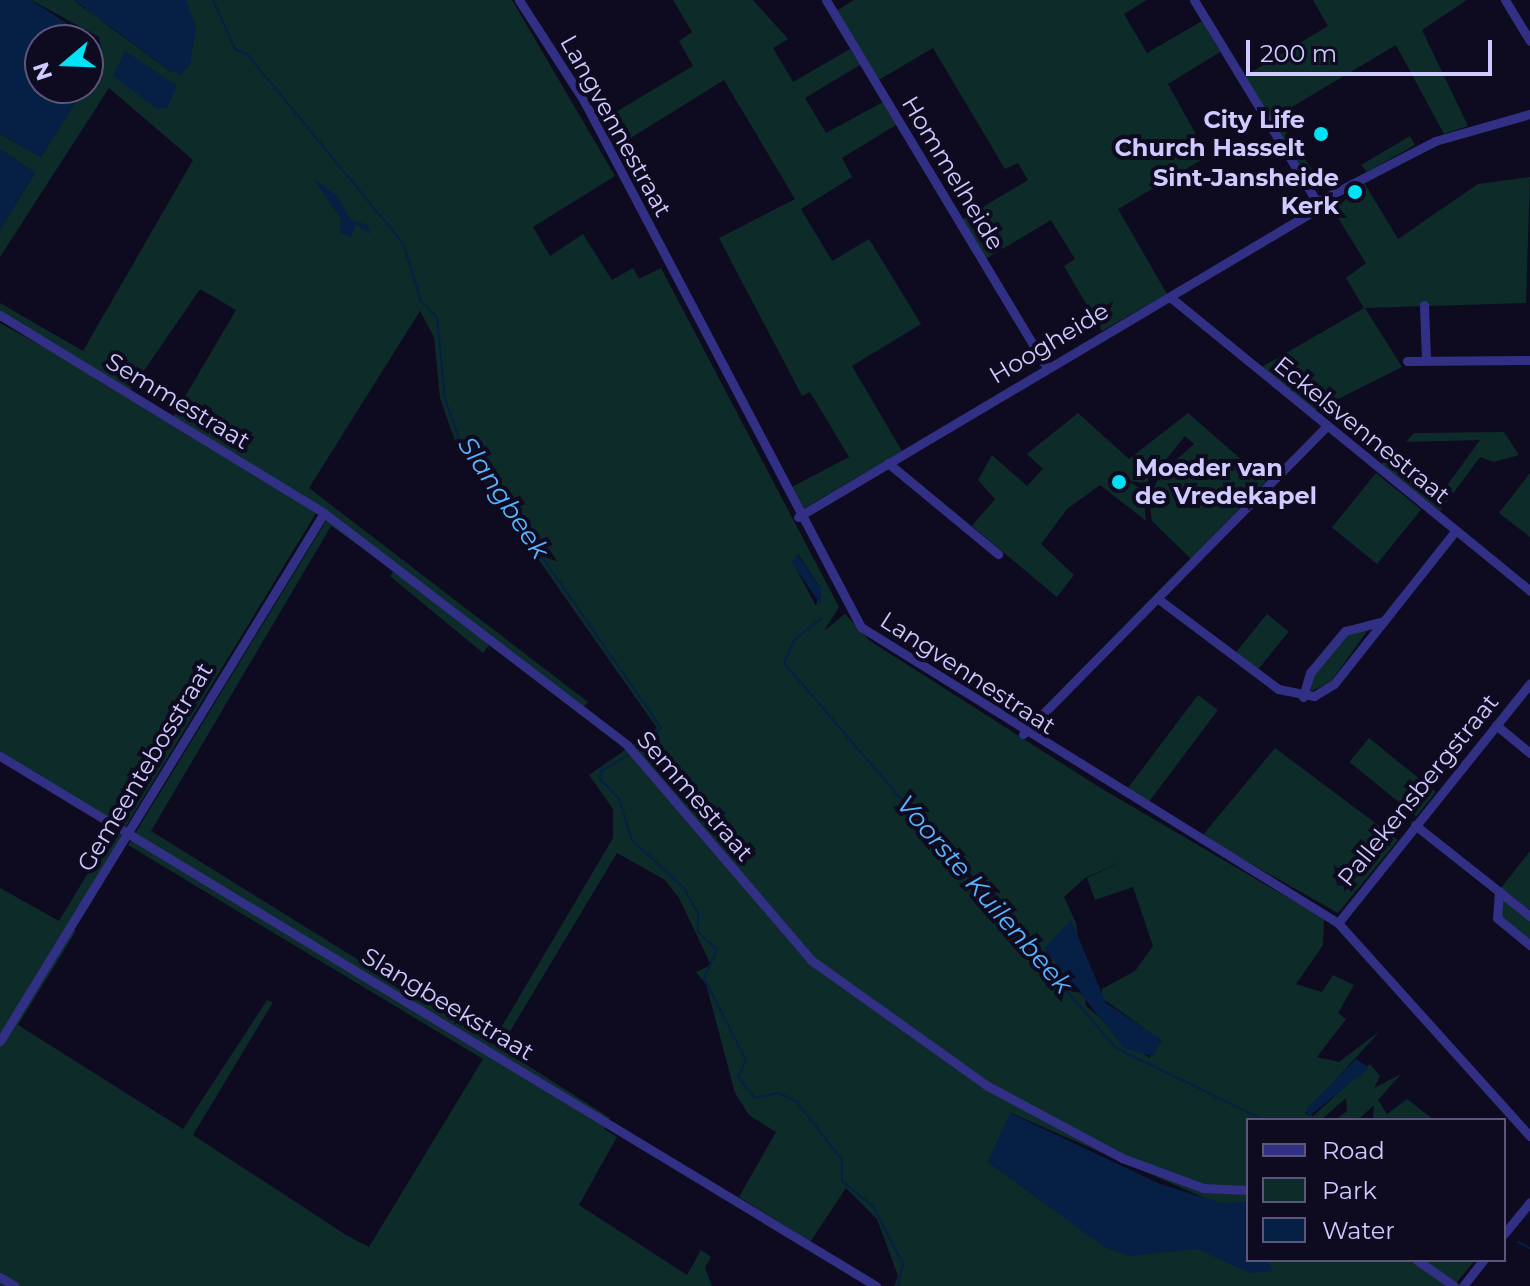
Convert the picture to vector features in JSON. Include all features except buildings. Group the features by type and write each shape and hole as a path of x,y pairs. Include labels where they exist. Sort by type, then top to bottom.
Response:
{"street":[{"name":"Langvennestraat","path":"519,0 584,101 798,517 861,627 1023,734 1338,923 1530,1136"},
{"name":"Hommelheide","path":"826,0 1046,366"},
{"path":"1194,0 1317,202"},
{"path":"1505,0 1530,41"},
{"name":"Hoogheide","path":"798,517 1046,366 1170,297 1312,212 1317,202 1425,145 1530,114"},
{"name":"Eckelsvennestraat","path":"1170,297 1324,429 1453,534 1530,591"},
{"path":"1424,305 1426,360"},
{"name":"Semmestraat","path":"0,315 324,513 627,745 811,960 986,1085 1071,1133 1203,1188 1246,1190"},
{"path":"1407,361 1530,360"},
{"path":"1023,734 1161,601 1324,429"},
{"path":"888,463 998,554"},
{"name":"Gemeentebosstraat","path":"0,1041 324,513"},
{"path":"1161,601 1278,689 1303,697 1334,684 1453,534"},
{"path":"1303,697 1310,673 1345,631 1384,621"},
{"name":"Pallekensbergstraat","path":"1338,923 1530,683"},
{"path":"1496,725 1530,753"},
{"name":"Slangbeekstraat","path":"0,756 876,1286"},
{"path":"1415,825 1530,916"},
{"path":"1499,891 1497,918 1530,945"},
{"path":"1506,1232 1530,1202"},
{"path":"1420,1262 1454,1286"},
{"path":"1463,1286 1481,1262"},
{"path":"0,1277 15,1286"}],"green space":[{"path":"31,0 74,0 88,12 78,0 512,0 615,176 533,227 550,256 583,234 612,280 633,268 639,279 661,268 839,607 824,631 845,614 870,641 1099,787 1324,919 1323,945 1296,984 1322,992 1333,975 1354,985 1338,1013 1346,1019 1317,1057 1339,1062 1381,1030 1305,1113 1313,1116 1370,1064 1380,1076 1374,1088 1401,1074 1378,1100 1387,1114 1407,1099 1431,1118 1373,1118 1374,1105 1360,1118 1338,1118 1347,1111 1346,1098 1323,1118 1246,1118 1246,1216 1011,1113 988,1162 1105,1247 1197,1249 1271,1270 1269,1262 1473,1262 1454,1286 894,1286 898,1276 877,1219 846,1188 810,1242 739,1197 776,1132 749,1115 735,1093 706,984 696,972 711,965 679,898 665,880 617,853 500,1048 610,1118 604,1129 617,1137 579,1205 687,1275 701,1250 711,1257 705,1267 712,1286 0,1286 0,888 59,921 114,830 122,836 68,927 76,931 18,1025 183,1129 267,1000 273,1002 193,1135 346,1235 369,1247 483,1059 128,845 326,521 316,513 125,828 0,752 0,323 173,417 236,310 200,289 130,391 0,312 0,303 83,351 193,160 109,88 104,96 104,24 75,24","holes":["103,22 190,64 170,71","420,311 434,337 440,398 455,441 657,728 589,775 613,809 613,838 492,1043 151,831 331,526 394,570 390,576 483,653 489,645 580,711 588,702 309,488","798,554 821,588 816,606 793,563","1124,860 1087,878 1095,900 1133,887 1153,946 1135,971 1102,989 1102,998 1162,1041 1149,1058 1086,1006 1076,923 1064,897 1085,878"]},
{"path":"673,0 753,0 788,39 773,48 793,82 850,49 860,65 805,98 826,133 883,102 896,125 842,158 852,177 801,209 832,261 869,239 921,324 852,366 902,451 803,509 788,489 849,457 810,392 802,396 719,238 795,199 724,80 613,149 599,122 693,66 679,41 692,32"},
{"path":"854,0 1147,0 1124,14 1147,53 1202,21 1220,52 1168,84 1208,156 1118,209 1167,294 1102,331 1064,266 1075,259 1051,220 984,260 961,220 1028,180 1018,163 1005,169 933,48 877,81 836,11"},
{"path":"1313,0 1467,0 1422,30 1468,126 1444,134 1396,45 1275,117 1312,169 1303,174 1245,76 1328,26"},
{"path":"74,104 99,104 0,257 0,229 35,173 0,149 0,134 41,157"},
{"path":"1410,136 1415,145 1367,172 1361,165"},
{"path":"1530,177 1526,303 1365,308 1402,367 1314,411 1260,368 1364,308 1346,278 1366,263 1330,205 1365,184 1398,239 1478,184"},
{"path":"1078,413 1129,459 1188,413 1266,481 1191,559 1152,521 1149,498 1161,473 1194,444 1185,436 1146,484 1124,479 1143,490 1146,521 1100,485 1067,509 1041,544 1074,575 1057,597 972,526 995,499 978,480 992,455 1027,486 1043,469 1027,454"},
{"path":"1504,432 1519,455 1494,462 1480,457 1440,511 1381,465 1386,459 1437,499 1480,440 1406,442 1414,433"},
{"path":"1376,473 1421,510 1377,564 1332,527"},
{"path":"1530,473 1530,537 1499,513"},
{"path":"1267,614 1289,632 1257,670 1236,653"},
{"path":"1370,627 1330,683 1311,691 1312,677 1349,632"},
{"path":"1198,695 1218,710 1145,807 1125,792"},
{"path":"1369,738 1436,792 1416,816 1349,762"},
{"path":"1275,748 1398,840 1338,913 1202,836"},
{"path":"1530,851 1530,910 1501,888"},
{"path":"1502,898 1530,919 1530,941 1502,919"}],"water":[{"path":"0,0 31,0 68,24 24,24 24,104 74,104 41,157 0,134"},
{"path":"74,0 186,0 196,28 190,64 181,75 170,71"},
{"path":"125,51 177,86 167,108 157,109 113,76"},
{"path":"0,149 35,173 0,229"},
{"path":"313,178 337,196 351,220 368,225 370,234 356,224 351,238 340,232 341,219"},
{"path":"797,554 821,588 821,605 792,563"},
{"path":"1071,920 1106,1003 1162,1040 1153,1056 1125,1049 1044,948"},
{"path":"1356,1059 1369,1068 1308,1117 1307,1108"},
{"path":"1010,1113 1160,1184 1221,1203 1246,1202 1246,1262 1269,1262 1272,1271 1250,1273 1197,1249 1129,1256 1104,1247 988,1162"}],"waterway":[{"name":"Slangbeek","path":"213,0 235,49 247,54 403,243 421,301 437,317 445,399 459,438 661,728 636,748"},
{"name":"Voorste Kuilenbeek","path":"822,618 794,640 784,663 1116,1048 1260,1118"},
{"name":"Slangbeek","path":"628,755 601,771 600,779 619,799 632,840 684,888 698,913 698,932 717,950 704,978 746,1060 738,1077 755,1098 779,1093 797,1102 842,1160 842,1181 873,1206 903,1264 898,1286"},
{"name":"Voorste Kuilenbeek","path":"1518,1242 1530,1248"}],"place":[{"name":"City Life Church Hasselt","path":"1321,134"},
{"name":"Sint-Jansheide Kerk","path":"1355,192"},
{"name":"Moeder van de Vredekapel","path":"1119,482"}]}
